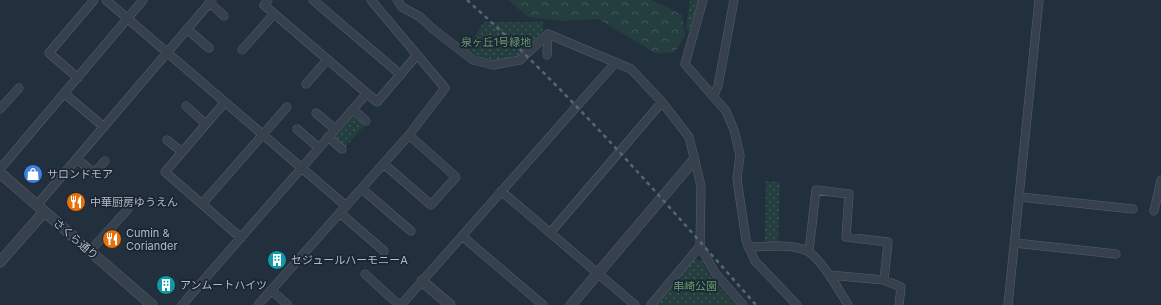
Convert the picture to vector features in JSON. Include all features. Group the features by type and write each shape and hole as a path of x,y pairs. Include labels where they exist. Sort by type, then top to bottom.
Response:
{"street":[{"path":"78,78 49,53 94,0"},
{"path":"106,0 346,206"},
{"path":"0,169 144,0"},
{"path":"268,0 264,5 377,102 417,55"},
{"path":"313,0 401,75"},
{"path":"258,305 409,135 445,88 371,0"},
{"path":"397,0 402,7 420,17 473,60 493,66 520,60 548,34"},
{"path":"703,0 685,64 714,95 726,111 734,130 740,155 737,179 748,247 755,261 797,305"},
{"path":"714,95 718,86 734,0"},
{"path":"1008,305 1040,0"},
{"path":"0,262 77,159 211,1 224,16"},
{"path":"242,50 274,14"},
{"path":"187,29 209,48"},
{"path":"547,55 548,34"},
{"path":"548,34 631,69 662,102 689,137 702,186 700,246 715,273 743,305"},
{"path":"306,84 328,60"},
{"path":"365,274 400,305 616,62"},
{"path":"0,109 19,88"},
{"path":"182,305 302,168 366,92"},
{"path":"65,94 104,127"},
{"path":"225,102 165,172 241,238"},
{"path":"550,233 662,102"},
{"path":"186,106 206,124"},
{"path":"202,204 288,107"},
{"path":"353,108 366,121"},
{"path":"316,113 335,129"},
{"path":"297,128 319,148"},
{"path":"384,164 431,205 456,177 409,135"},
{"path":"328,137 342,149"},
{"path":"168,140 182,152"},
{"path":"77,159 94,173 105,161"},
{"path":"571,305 694,160"},
{"name":"さくら通り","path":"0,173 152,305"},
{"path":"1154,211 1161,180"},
{"path":"362,188 411,231"},
{"path":"809,251 816,190 849,194 846,237 888,242 884,280"},
{"path":"501,191 635,305"},
{"path":"1020,197 1133,209"},
{"path":"90,251 128,209"},
{"path":"340,213 384,251"},
{"path":"462,236 543,305"},
{"path":"1015,243 1116,254"},
{"path":"652,305 700,246"},
{"path":"748,247 799,248 809,251 830,275 848,305"},
{"path":"830,275 884,280 901,287 899,305"},
{"path":"422,281 450,305"},
{"path":"271,290 288,305"}],"green space":[{"path":"508,0 652,0 682,15 685,35 675,52 657,54 598,19 561,21 528,17"},
{"path":"690,0 699,0 689,31 686,29"},
{"name":"泉ヶ丘1号緑地","path":"484,22 543,22 542,36 526,52 515,59 496,63 483,61 466,51"},
{"path":"352,114 366,124 345,147 334,137"},
{"path":"766,181 780,182 778,242 765,242"},
{"name":"串崎公園","path":"695,259 702,261 711,278 736,305 656,305"}],"railway":[{"path":"467,0 506,36 580,110 616,148 756,305"}],"place":[{"name":"サロンドモア","path":"33,174"},
{"name":"中華厨房ゆうえん","path":"76,202"},
{"name":"Cumin & Coriander","path":"112,239"},
{"name":"セジュールハーモニーA","path":"277,260"},
{"name":"アンムートハイツ","path":"166,285"}]}
